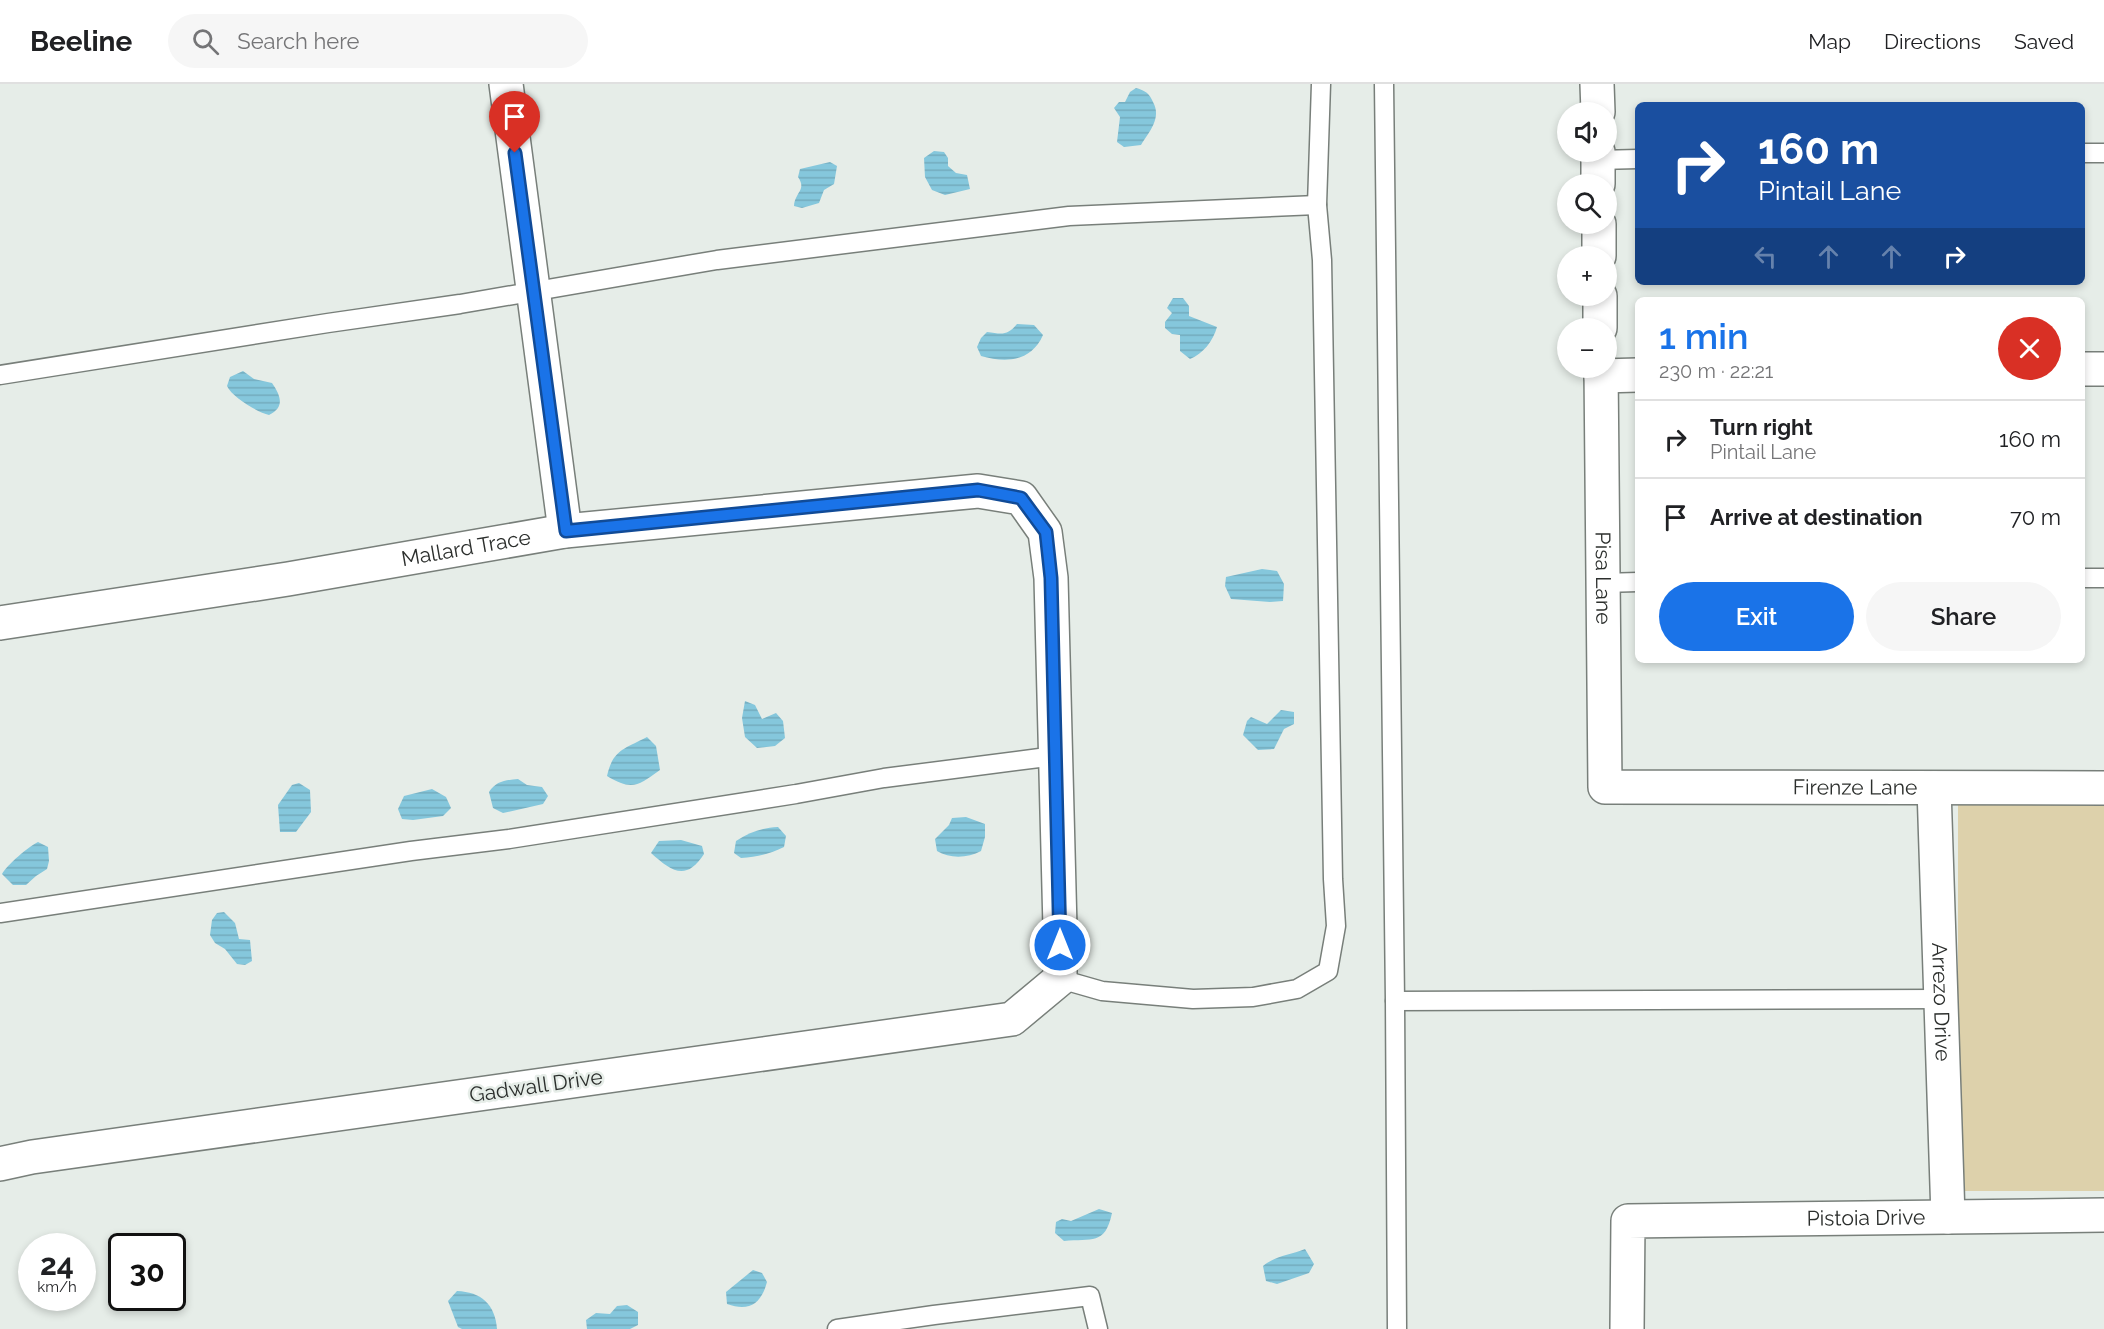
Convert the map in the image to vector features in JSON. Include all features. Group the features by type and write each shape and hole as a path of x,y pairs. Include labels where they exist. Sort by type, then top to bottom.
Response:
{"street":[{"path":"506,84 566,531"},
{"path":"1597,84 1598,102"},
{"path":"2085,369 2104,369"},
{"path":"1617,373 1635,375"},
{"name":"Pisa Lane","path":"1601,378 1605,787"},
{"name":"Mallard Trace","path":"0,622 288,579 566,531 978,490 1021,498 1046,532 1051,578 1060,980"},
{"name":"Firenze Lane","path":"1605,787 2104,788"},
{"name":"Arrezo Drive","path":"1934,788 1948,1217"},
{"name":"Gadwall Drive","path":"0,1164 32,1157 1012,1019 1060,980"},
{"name":"Pistoia Drive","path":"1627,1329 1628,1221 2104,1215"}],"lane":[{"path":"1060,980 1102,991 1203,999 1253,997 1297,989 1328,971 1336,926 1333,879 1322,260 1317,205 1321,84"},
{"path":"1384,84 1397,1329"},
{"path":"2085,153 2104,153"},
{"path":"1598,165 1635,159"},
{"path":"0,375 534,292 717,260 1069,216 1317,205"},
{"path":"2085,578 2104,578"},
{"path":"1603,583 1635,582"},
{"path":"0,913 411,851 509,839 884,778 1055,756"},
{"path":"1395,1001 1941,999"},
{"path":"837,1329 1090,1296 1098,1329"}],"shaded area":[{"path":"1958,800 2104,800 2104,1191 1958,1191"}],"water":[{"path":"1136,88 1145,91 1150,96 1155,108 1155,119 1141,145 1124,147 1117,142 1120,117 1114,108 1119,102 1125,102 1130,92"},
{"path":"934,151 944,152 948,158 948,166 956,173 967,175 970,189 945,195 932,190 925,177 924,158"},
{"path":"830,162 837,166 834,184 824,190 819,203 802,208 794,206 801,188 798,177 800,169"},
{"path":"1173,298 1183,298 1189,306 1189,316 1217,327 1207,346 1190,359 1180,351 1180,335 1172,334 1165,328 1165,322 1172,313 1167,308"},
{"path":"1017,324 1034,325 1043,335 1032,351 1008,360 981,356 977,347 987,332 1004,333"},
{"path":"243,371 254,379 272,383 278,392 280,401 274,412 269,415 258,411 239,399 230,390 227,386 230,377"},
{"path":"1262,569 1277,571 1284,584 1283,601 1231,599 1225,586 1226,577"},
{"path":"745,701 755,705 762,719 776,713 783,721 785,738 775,746 757,748 745,737 742,718"},
{"path":"1281,710 1294,712 1294,724 1284,729 1274,749 1258,750 1243,735 1247,721 1251,717 1267,724"},
{"path":"647,737 656,746 660,770 635,785 623,784 607,776 616,755 626,747"},
{"path":"518,779 527,785 542,787 548,796 543,804 503,813 493,808 489,792 492,788 502,782"},
{"path":"299,783 310,790 311,812 296,832 280,832 278,805 292,785"},
{"path":"432,789 446,797 451,808 443,816 413,820 402,819 398,809 404,796"},
{"path":"966,817 985,824 985,837 981,851 959,857 937,851 935,839 949,825 952,818"},
{"path":"778,827 786,836 784,847 747,858 741,858 734,853 736,841 741,838 756,831"},
{"path":"681,840 702,846 704,854 697,863 685,871 672,869 651,853 659,841"},
{"path":"38,842 48,847 47,869 26,885 13,885 2,874 18,856"},
{"path":"224,912 235,923 239,939 250,940 252,961 245,965 237,964 210,935 212,920 217,913"},
{"path":"1099,1209 1112,1213 1109,1224 1101,1236 1090,1240 1064,1241 1055,1233 1056,1222 1062,1219 1071,1221"},
{"path":"1305,1249 1314,1264 1309,1273 1277,1284 1266,1281 1263,1266"},
{"path":"753,1270 762,1273 767,1282 758,1301 742,1307 727,1304 726,1292"},
{"path":"457,1291 473,1294 485,1301 490,1306 496,1320 497,1329 458,1327 448,1301"},
{"path":"627,1305 638,1312 638,1325 630,1329 587,1329 586,1320 596,1313 610,1314 617,1306"}],"route":[{"path":"515,153 566,531 978,490 1021,498 1046,532 1051,578 1060,945"}]}
